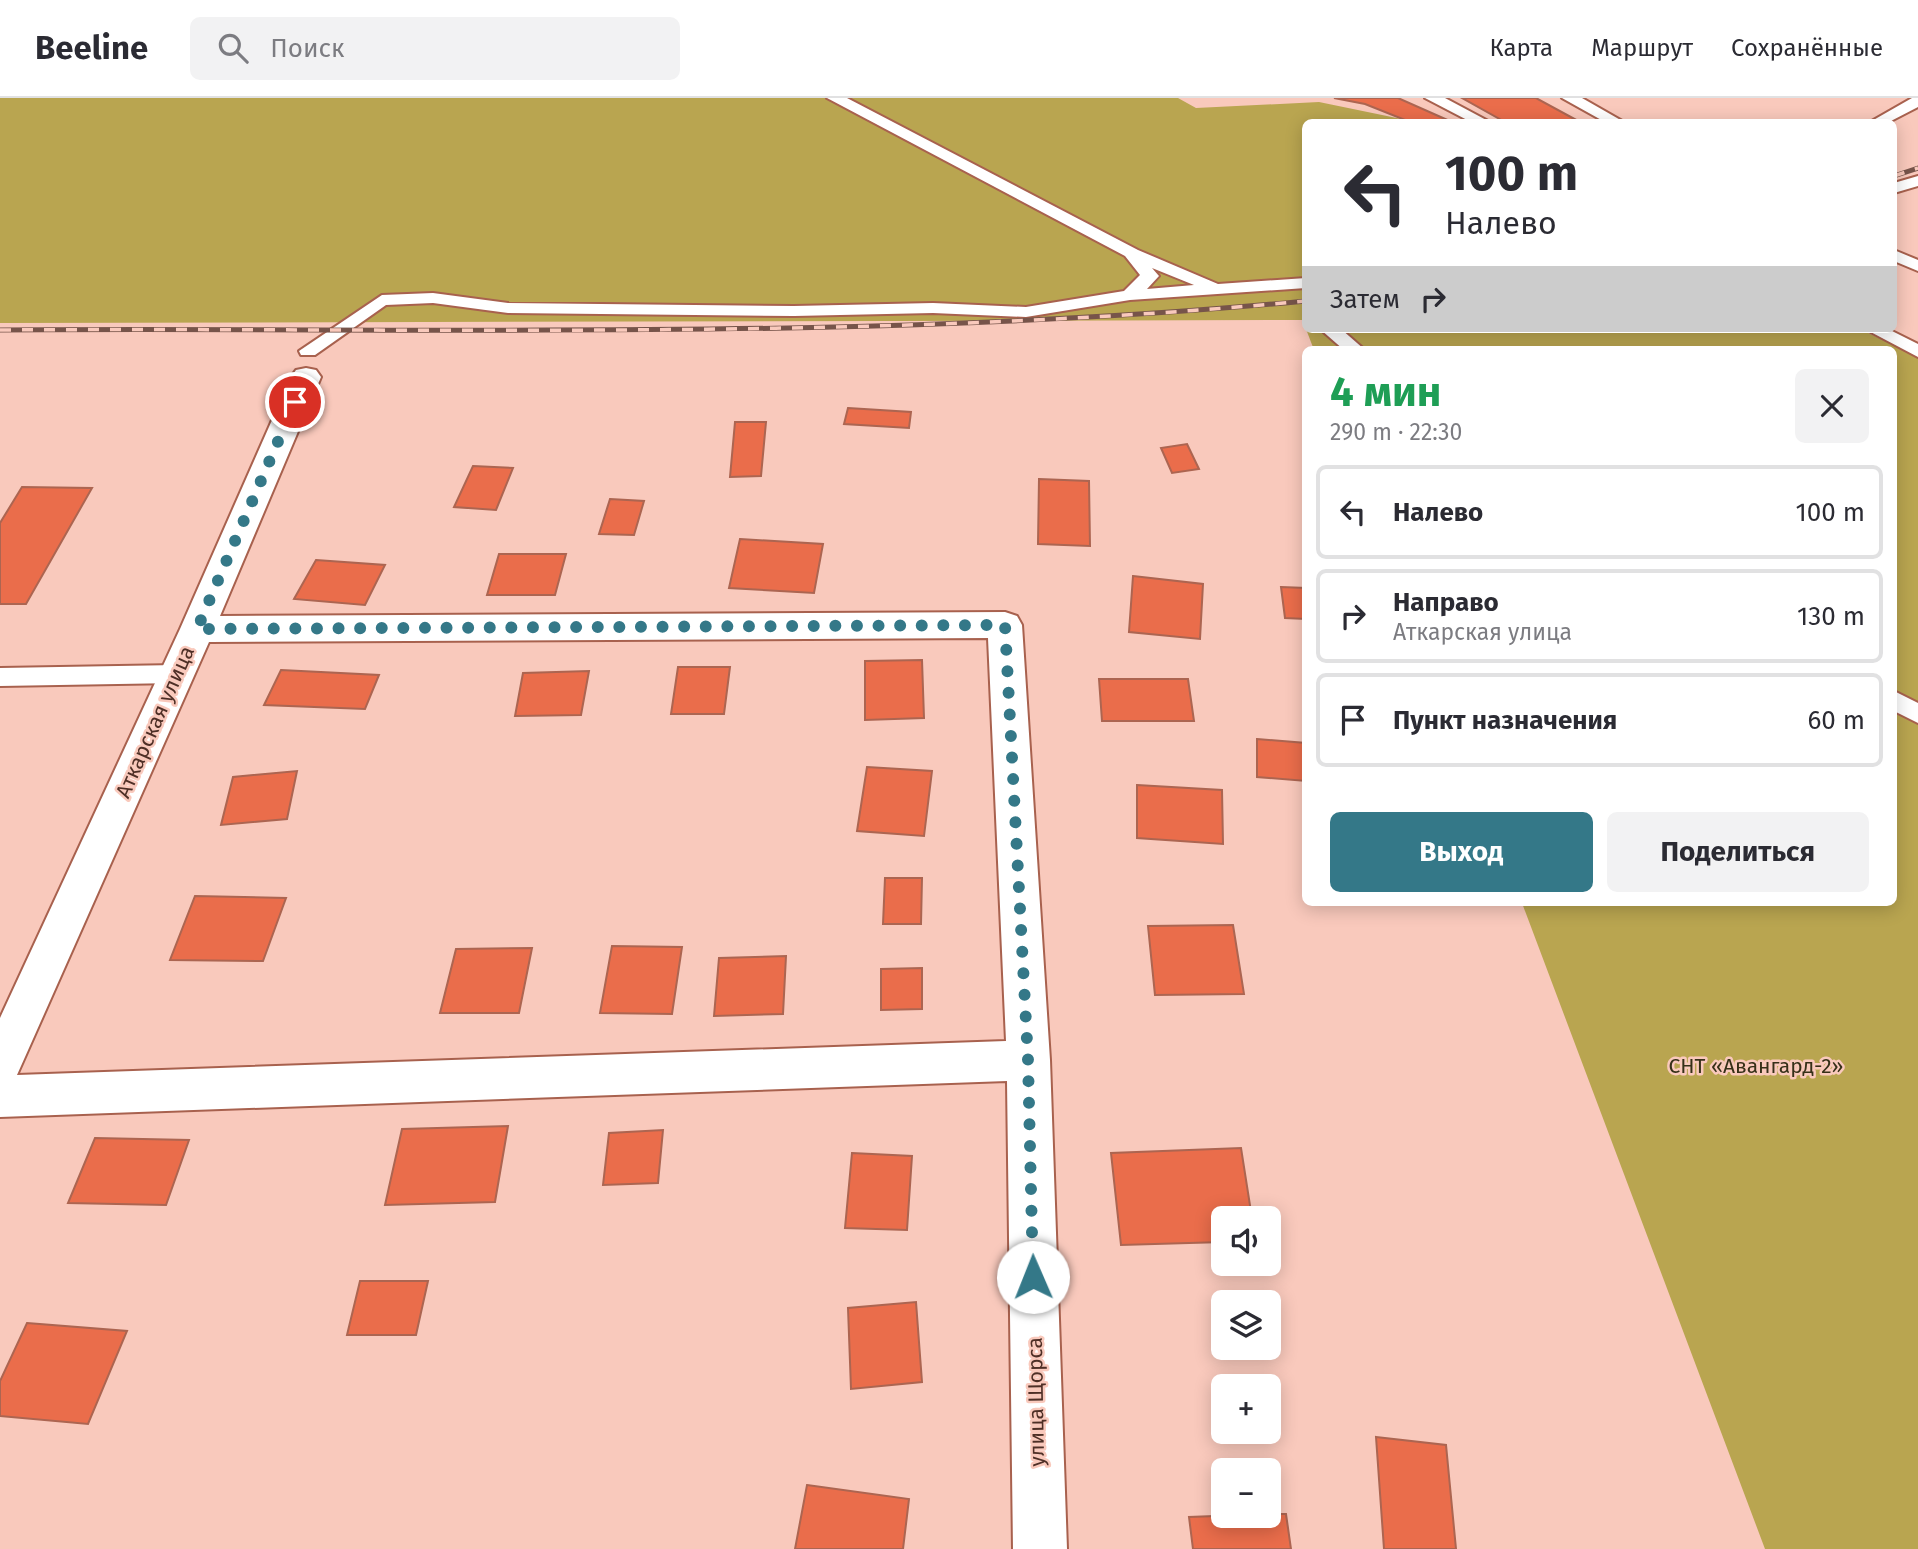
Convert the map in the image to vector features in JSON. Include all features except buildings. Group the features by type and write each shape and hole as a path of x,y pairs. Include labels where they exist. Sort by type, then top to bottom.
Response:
{"street":[{"name":"Аткарская улица","path":"0,1065 197,629 307,364"},
{"name":"улица Щорса","path":"197,629 1005,625 1028,1060 1040,1549"},
{"path":"0,1096 1028,1060"}],"lane":[{"path":"835,98 1131,253 1217,289"},
{"path":"1433,98 1476,119"},
{"path":"1570,98 1610,119"},
{"path":"1884,119 1918,101"},
{"path":"1897,187 1918,181"},
{"path":"1897,189 1918,196"},
{"path":"1130,295 1150,276 1131,253"},
{"path":"1897,256 1918,266"},
{"path":"307,364 382,300 433,298 508,308 794,311 933,308 1026,312 1130,295 1302,283"},
{"path":"1334,333 1351,346"},
{"path":"1882,333 1918,351"},
{"path":"0,677 177,674"},
{"path":"1897,702 1918,714"}],"green space":[{"path":"0,98 1178,98 1196,108 1319,102 1401,119 1302,119 1302,320 0,323"},
{"name":"СНТ «Авангард-2»","path":"1308,333 1868,333 1895,346 1312,346"},
{"name":"СНТ «Авангард-2»","path":"1897,347 1918,357 1918,1549 1765,1549 1523,906 1897,906"}],"railway":[{"path":"1897,175 1918,168"},
{"path":"0,330 653,330 817,327 1143,314 1302,301"}],"route":[{"path":"295,402 197,629 1005,625 1028,1060 1033,1277"}]}
